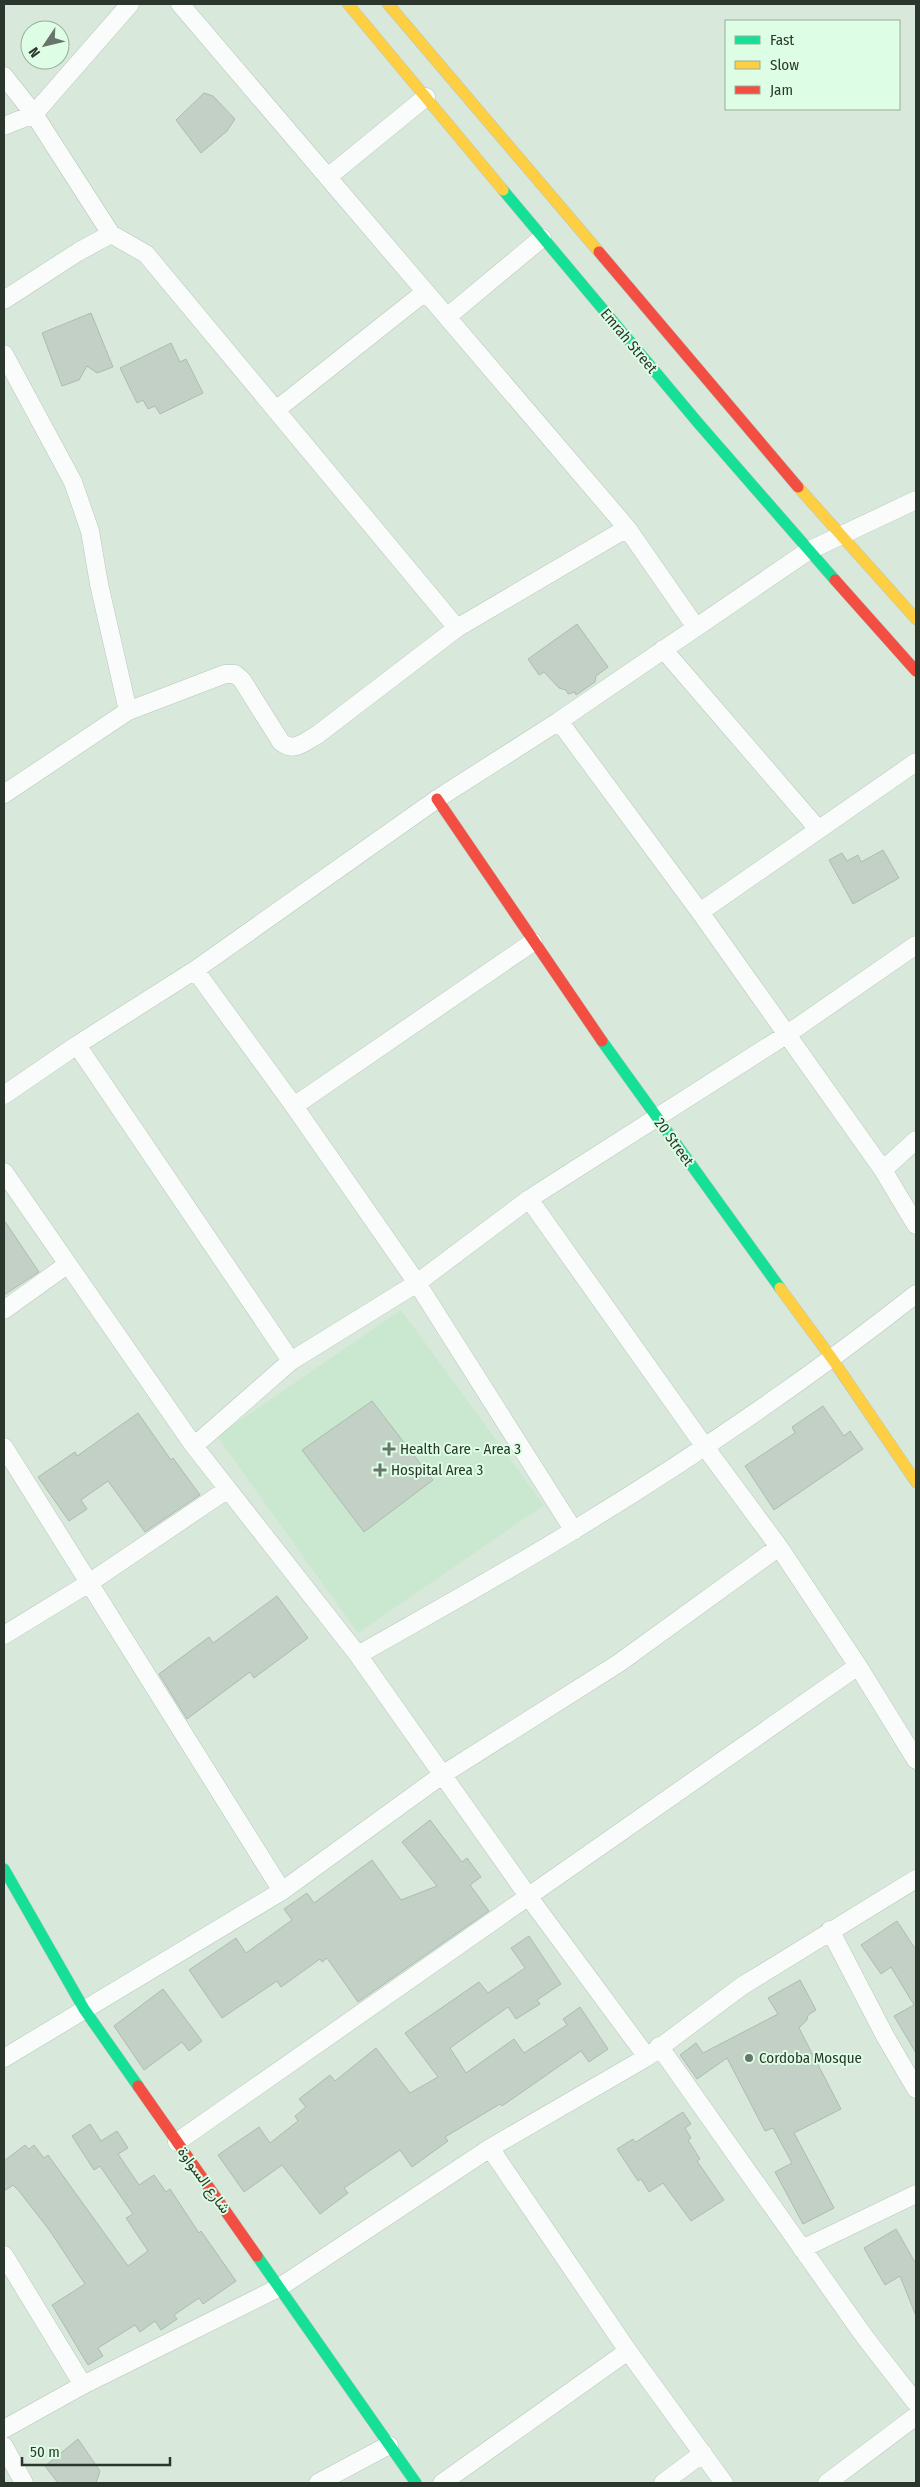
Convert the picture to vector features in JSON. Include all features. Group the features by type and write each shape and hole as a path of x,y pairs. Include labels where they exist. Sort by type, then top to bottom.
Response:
{"main road":[{"name":"Emrah Street","path":"348,4 542,238 808,551 916,672"},
{"path":"388,4 840,536 916,619"},
{"name":"20 Street","path":"437,799 533,942 655,1117 914,1473"},
{"name":"شارع السواوة","path":"4,1869 84,2009 416,2483"}],"street":[{"path":"4,126 34,114 130,4"},
{"path":"180,4 627,528 695,626"},
{"path":"4,76 34,114 111,234 146,254 458,628"},
{"path":"328,178 426,97"},
{"path":"4,300 78,252 111,234"},
{"path":"447,316 542,238"},
{"path":"276,410 425,292"},
{"path":"4,354 76,490 90,531 99,584 128,711"},
{"path":"4,1095 77,1045 195,970 437,799 559,721 695,626 808,551 916,500"},
{"path":"4,794 128,711 225,674 235,674 242,680 280,742 288,748 294,748 324,730 458,628 627,528"},
{"path":"663,649 818,828"},
{"path":"559,721 700,912 883,1170 916,1225"},
{"path":"700,912 818,828 916,762"},
{"path":"294,1106 533,942"},
{"path":"194,1446 291,1361 417,1284 529,1199 786,1035 916,945"},
{"path":"195,970 294,1106 417,1284 574,1531"},
{"path":"77,1045 291,1361"},
{"path":"883,1170 916,1140"},
{"path":"4,1172 194,1446 358,1655 528,1896 653,2052 916,2403"},
{"path":"529,1199 704,1447 779,1547 858,1666 916,1760"},
{"path":"4,1310 68,1264"},
{"path":"358,1655 574,1531 704,1447 833,1360 916,1294"},
{"path":"4,1447 282,1892"},
{"path":"4,1635 89,1583 228,1489"},
{"path":"4,2058 282,1892 442,1774 619,1663 779,1547"},
{"path":"177,2142 858,1666"},
{"path":"4,2429 83,2385 280,2287 490,2148 653,2052 742,1986 830,1930 916,1879"},
{"path":"830,1930 885,2036 916,2089"},
{"path":"490,2148 628,2351 724,2483"},
{"path":"802,2249 916,2194"},
{"path":"4,2255 83,2385"},
{"path":"442,2483 628,2351"},
{"path":"827,2483 916,2416"},
{"path":"318,2483 389,2445"},
{"path":"4,2446 24,2483"},
{"path":"663,2483 703,2453"}],"shaded area":[{"name":"Hospital Area 3","path":"401,1310 544,1505 358,1633 217,1436"}],"building":[{"path":"204,93 213,96 235,119 227,131 201,153 176,120"},
{"path":"91,313 113,367 97,373 87,366 79,380 62,386 42,333"},
{"path":"171,343 180,362 186,359 203,393 160,414 155,406 148,409 143,400 137,403 120,368"},
{"path":"577,624 608,667 596,676 595,682 576,695 575,692 568,694 566,690 559,688 544,672 539,675 528,659"},
{"path":"883,850 899,878 853,904 829,860 842,853 847,861 858,855 861,862"},
{"path":"4,1220 39,1272 4,1295"},
{"path":"372,1401 433,1480 364,1532 302,1450"},
{"path":"823,1406 844,1436 850,1431 863,1449 774,1510 745,1466 795,1433 792,1427"},
{"path":"138,1413 171,1460 173,1458 200,1495 145,1532 108,1481 81,1500 87,1509 69,1521 38,1477 75,1452 77,1456"},
{"path":"277,1596 308,1638 254,1678 250,1672 187,1719 159,1674 209,1637 213,1643"},
{"path":"430,1820 462,1862 467,1858 481,1877 470,1885 489,1911 358,2002 327,1958 322,1962 320,1959 281,1987 277,1981 222,2018 189,1970 236,1938 246,1953 292,1920 284,1909 307,1893 314,1903 372,1860 401,1900 437,1886 402,1842"},
{"path":"897,1921 916,1950 916,2053 894,2016 914,2005 891,1967 881,1974 861,1945"},
{"path":"529,1936 561,1984 537,2000 540,2004 516,2019 508,2007 450,2048 466,2073 514,2039 524,2053 567,2025 563,2019 580,2007 608,2049 589,2062 581,2051 502,2106 500,2104 445,2137 448,2141 412,2167 400,2150 344,2188 348,2193 320,2214 282,2165 244,2192 218,2155 259,2127 270,2143 298,2121 295,2116 306,2107 299,2099 330,2075 335,2081 376,2048 410,2093 438,2077 405,2033 479,1982 488,1993 525,1968 511,1948"},
{"path":"800,1980 816,2010 808,2015 807,2020 799,2028 841,2109 794,2133 834,2208 803,2224 775,2172 792,2163 773,2128 765,2131 727,2058 697,2079 680,2055 696,2043 703,2053 778,2014 768,1998"},
{"path":"163,1989 202,2041 189,2051 182,2042 144,2070 114,2026"},
{"path":"683,2112 691,2124 685,2128 691,2138 688,2140 700,2159 697,2161 724,2200 691,2221 663,2183 649,2192 641,2179 638,2181 617,2149 633,2139 636,2142"},
{"path":"90,2124 101,2141 117,2131 128,2148 118,2154 139,2185 154,2175 166,2192 170,2189 199,2233 201,2231 236,2281 203,2304 199,2298 174,2315 177,2319 161,2330 155,2321 140,2332 135,2325 98,2348 103,2356 88,2365 52,2305 85,2284 50,2231 19,2191 13,2185 4,2191 4,2161 25,2145 29,2149 34,2145 44,2158 48,2155 128,2266 148,2251 126,2218 133,2214 100,2166 94,2170 72,2136"},
{"path":"896,2229 916,2264 916,2316 900,2276 885,2285 864,2248"},
{"path":"78,2439 100,2471 96,2483 58,2483 45,2466"}],"traffic: fast":[{"path":"503,190 699,424 835,580"},
{"path":"602,1041 780,1288"},
{"path":"4,1869 84,2009 138,2086"},
{"path":"257,2256 416,2483"}],"traffic: slow":[{"path":"348,4 503,190"},
{"path":"388,4 599,252"},
{"path":"798,487 916,619"},
{"path":"780,1288 833,1360 916,1482"}],"traffic: jam":[{"path":"599,252 798,487"},
{"path":"835,580 916,671"},
{"path":"437,799 602,1041"},
{"path":"138,2086 257,2256"}],"place":[{"name":"Health Care - Area 3","path":"389,1449"},
{"name":"Hospital Area 3","path":"380,1470"},
{"name":"Cordoba Mosque","path":"749,2058"}]}
